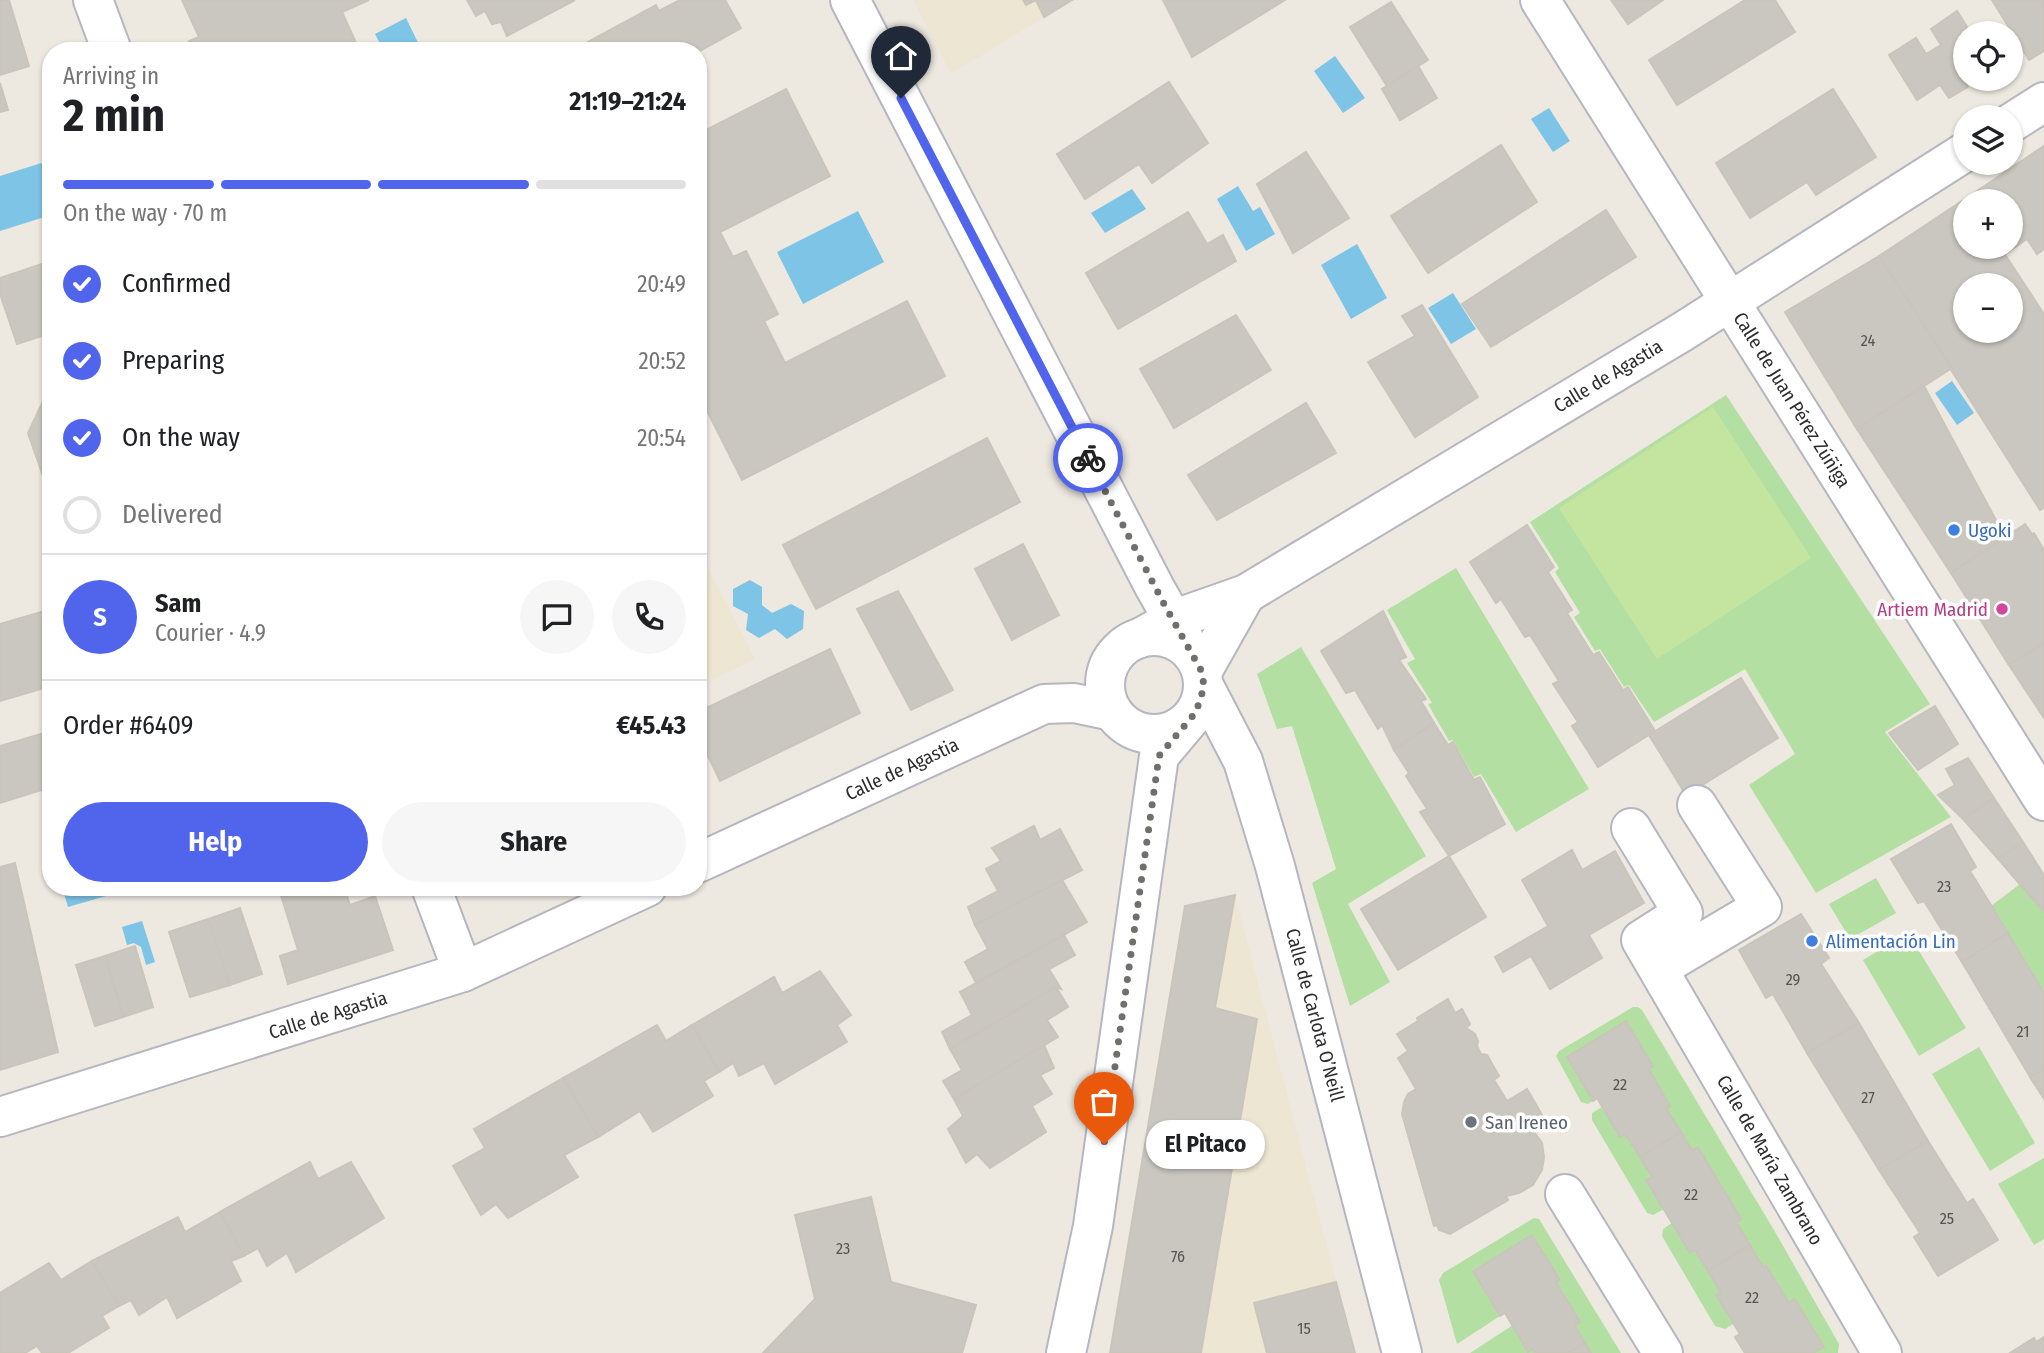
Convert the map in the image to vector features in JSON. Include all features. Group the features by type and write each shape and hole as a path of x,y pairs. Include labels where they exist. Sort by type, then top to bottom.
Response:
{"street":[{"path":"93,0 109,42"},
{"name":"Calle de Carlota O’Neill","path":"850,0 1172,620 1199,681 1243,761 1275,866 1402,1353"},
{"name":"Calle de Juan Pérez Zúñiga","path":"1539,0 2044,801"},
{"path":"2023,115 2044,102"},
{"name":"Calle de Agastia","path":"1138,639 1172,620 1247,594 1730,301 1953,160"},
{"name":"Calle de Agastia","path":"1199,681 1247,594"},
{"path":"1066,1353 1093,1226 1153,745 1161,734 1175,730 1187,722 1199,681 1182,645 1168,638 1153,636 1138,639 1120,651 1108,668 1106,690 1112,710 1121,722 1153,745"},
{"name":"Calle de Agastia","path":"707,859 1044,704 1074,704 1112,710"},
{"path":"1658,968 1762,907 1697,805"},
{"name":"Calle de María Zambrano","path":"1631,828 1683,913 1641,940 1882,1353"},
{"path":"434,896 463,972"},
{"name":"Calle de Agastia","path":"0,1117 463,972 628,896"},
{"path":"1565,1194 1663,1353"}],"shaded area":[{"path":"913,0 1072,0 951,74"},
{"path":"707,566 755,659 707,683"},
{"path":"1235,895 1355,1353 1110,1353 1185,906"}],"green space":[{"path":"1726,395 1930,704 1885,732 1951,817 1816,893 1749,785 1795,754 1745,669 1654,722 1629,685 1624,687 1600,649 1595,651 1574,617 1580,613 1555,572 1559,568 1530,522"},
{"path":"1713,407 1811,558 1657,659 1559,508"},
{"path":"1456,568 1589,789 1516,832 1481,774 1474,777 1453,740 1449,741 1428,704 1432,703 1407,663 1415,659 1387,610"},
{"path":"1301,647 1426,856 1348,904 1390,982 1350,1006 1312,883 1336,869 1292,726 1277,729 1257,674"},
{"path":"1876,878 1896,913 1850,939 1829,904"},
{"path":"2020,884 2044,912 2044,993 1991,906"},
{"path":"1908,933 1966,1028 1919,1056 1863,960"},
{"path":"1633,1007 1642,1010 1774,1230 1839,1344 1838,1353 1813,1353 1824,1346 1795,1300 1789,1303 1767,1265 1763,1267 1736,1222 1741,1219 1698,1148 1692,1150 1666,1108 1670,1105 1626,1022 1593,1101 1588,1104 1581,1102 1556,1056 1559,1051"},
{"path":"1979,1047 2035,1143 1990,1171 1932,1074"},
{"path":"1602,1107 1620,1137 1625,1134 1652,1177 1646,1181 1664,1209 1653,1215 1647,1213 1592,1120 1592,1113"},
{"path":"2044,1158 2044,1239 2034,1245 1998,1184"},
{"path":"1534,1218 1539,1219 1621,1353 1591,1353 1575,1326 1580,1322 1556,1282 1559,1279 1532,1235 1473,1270 1500,1316 1457,1344 1439,1280 1443,1273"},
{"path":"1672,1223 1690,1252 1695,1250 1721,1293 1716,1295 1733,1324 1725,1329 1715,1326 1662,1236 1663,1229"},
{"path":"1513,1325 1528,1351 1532,1349 1535,1353 1470,1353"}],"water":[{"path":"406,18 418,42 379,42 375,34"},
{"path":"1335,56 1365,98 1343,113 1314,71"},
{"path":"1549,108 1570,141 1553,152 1531,119"},
{"path":"42,163 42,218 0,231 0,176"},
{"path":"1238,186 1253,211 1260,207 1275,234 1246,251 1217,199"},
{"path":"1132,189 1146,209 1105,233 1091,213"},
{"path":"858,211 884,262 803,304 777,252"},
{"path":"1357,244 1387,298 1351,319 1321,265"},
{"path":"1453,293 1476,329 1451,344 1428,308"},
{"path":"1952,381 1974,413 1957,425 1935,393"},
{"path":"750,580 762,587 762,605 772,613 791,604 804,611 803,629 787,639 775,629 759,638 746,630 748,614 733,606 733,589"},
{"path":"65,896 106,896 68,907"},
{"path":"142,921 155,962 146,965 141,947 134,943 127,945 122,927"}],"building":[{"path":"0,0 9,0 29,66 0,75"},
{"path":"182,0 369,0 342,12 356,42 189,41 199,37"},
{"path":"467,0 575,0 507,36 501,22 492,24 485,11 476,16"},
{"path":"680,0 725,0 741,28 707,47 707,42 588,42 656,5 659,11"},
{"path":"1023,0 1036,0 1026,5"},
{"path":"1036,0 1072,0 1044,17"},
{"path":"1163,0 1285,0 1192,57"},
{"path":"1611,0 1663,0 1628,24"},
{"path":"1745,0 1775,0 1795,32 1677,105 1649,60"},
{"path":"1992,0 2044,0 2044,51 2029,60 2023,50 2023,21 2005,21"},
{"path":"1391,2 1428,60 1387,86 1350,27"},
{"path":"1957,11 1963,21 1953,21 1953,91 1961,91 1949,98 1940,85 1917,100 1889,55 1916,38 1926,54 1941,45 1931,29"},
{"path":"1418,66 1437,98 1400,120 1382,89"},
{"path":"1169,82 1208,143 1152,183 1139,164 1085,199 1057,154"},
{"path":"0,83 8,110 0,112"},
{"path":"786,89 830,176 720,232 733,257 746,251 778,314 764,321 785,363 907,301 945,376 742,480 707,411 707,129"},
{"path":"1833,89 1876,157 1816,195 1807,182 1750,218 1716,163"},
{"path":"1501,145 1537,202 1428,273 1391,216"},
{"path":"2044,146 2044,249 2037,254 2027,239 2023,242 2023,189 1980,189 2001,175 2023,175 2023,160"},
{"path":"1306,152 1349,218 1293,253 1257,184"},
{"path":"1953,207 1953,259 2008,259 2017,273 1953,273 1953,343 2023,343 2023,282 2044,314 2044,508 2040,510 1879,256"},
{"path":"1606,210 1636,257 1491,347 1462,304"},
{"path":"1188,212 1207,244 1223,235 1236,261 1118,329 1086,273"},
{"path":"1879,256 1952,368 1857,429 1785,312"},
{"path":"42,264 42,336 17,344 0,294 0,278"},
{"path":"1422,305 1478,397 1415,437 1368,362 1415,336 1402,316"},
{"path":"1236,315 1271,370 1174,428 1140,369"},
{"path":"1924,386 2005,537 1951,573 1857,429"},
{"path":"42,403 42,473 28,433"},
{"path":"1306,403 1336,453 1217,520 1188,475"},
{"path":"987,438 1020,502 816,609 783,545"},
{"path":"2025,524 2044,550 2044,643 2009,665 1951,573"},
{"path":"1527,525 1554,567 1548,572 1572,610 1567,613 1593,655 1599,652 1623,690 1628,687 1655,731 1598,767 1572,726 1578,722 1553,684 1559,681 1530,635 1525,637 1501,599 1496,603 1470,562"},
{"path":"1023,544 1059,615 1012,640 975,569"},
{"path":"898,591 953,690 911,710 857,609"},
{"path":"1383,611 1406,657 1399,660 1426,699 1421,701 1434,723 1394,750 1382,725 1378,729 1355,690 1346,693 1321,651"},
{"path":"42,612 42,689 0,701 0,624"},
{"path":"2044,643 2044,718 2009,665"},
{"path":"830,649 860,713 720,781 707,754 707,708"},
{"path":"1741,678 1778,738 1686,795 1649,735"},
{"path":"1935,706 1958,744 1918,770 1889,733"},
{"path":"1434,723 1448,745 1453,742 1474,780 1480,777 1505,824 1449,856 1420,812 1427,809 1406,776 1409,773 1394,750"},
{"path":"42,734 42,790 0,803 0,746"},
{"path":"1968,758 1994,798 1963,819 1938,795 1955,785 1946,769"},
{"path":"1994,798 2023,842 1998,859 1963,819"},
{"path":"1951,824 1976,867 1970,871 2008,933 1962,962 1924,901 1918,903 1891,859"},
{"path":"1034,826 1040,840 1060,829 1082,870 975,925 968,907 998,891 986,869 1001,861 992,848"},
{"path":"2023,842 2044,875 2044,912 1998,859"},
{"path":"1572,850 1582,870 1615,851 1644,903 1589,935 1602,958 1550,989 1531,956 1503,972 1495,957 1548,926 1522,880"},
{"path":"1449,856 1486,917 1398,970 1361,909"},
{"path":"15,863 58,1052 0,1070 0,867"},
{"path":"1062,880 1087,922 976,983 965,962 988,949 975,925"},
{"path":"1235,895 1215,1008 1257,1019 1201,1353 1110,1353 1185,906"},
{"path":"281,896 347,896 350,905 375,896 393,950 288,984 280,956 298,950"},
{"path":"240,908 262,974 230,985 208,919"},
{"path":"1801,914 1829,958 1821,964 1859,1023 1807,1053 1773,994 1766,998 1739,950"},
{"path":"208,919 230,985 190,997 169,932"},
{"path":"2008,933 2044,993 2044,1069 2030,1077 1962,962"},
{"path":"1064,935 1075,955 1049,969 1061,989 1056,987 950,1049 942,1032 972,1015 960,992"},
{"path":"135,946 153,1007 123,1017 105,956"},
{"path":"105,956 123,1017 95,1026 76,965"},
{"path":"820,971 851,1015 837,1025 847,1042 775,1084 764,1063 739,1076 733,1063 719,1072 692,1025 774,977 782,993"},
{"path":"1056,987 1068,1007 1047,1020 1058,1037 954,1099 943,1081 962,1070 950,1049"},
{"name":"San Ireneo","path":"1448,999 1455,1013 1462,1009 1470,1024 1466,1028 1475,1034 1481,1054 1487,1055 1499,1076 1494,1080 1507,1101 1527,1089 1542,1115 1532,1129 1542,1143 1544,1157 1542,1170 1533,1185 1519,1193 1506,1196 1508,1200 1450,1234 1439,1230 1437,1225 1434,1226 1402,1114 1408,1094 1416,1089 1398,1058 1408,1051 1397,1034"},
{"path":"1626,1021 1653,1066 1649,1069 1670,1106 1666,1108 1681,1132 1640,1157 1625,1134 1620,1137 1597,1098 1593,1101 1567,1057"},
{"path":"1859,1023 1928,1141 1879,1170 1807,1053"},
{"path":"657,1025 666,1041 692,1025 719,1072 704,1081 713,1096 653,1132 640,1111 598,1137 563,1078"},
{"path":"1044,1045 1054,1068 1040,1075 1052,1094 1032,1106 1046,1132 990,1168 977,1154 966,1163 948,1129 963,1116 954,1099"},
{"path":"2044,1069 2044,1099 2030,1077"},
{"path":"563,1078 598,1137 564,1155 578,1177 508,1218 496,1204 481,1215 453,1166 485,1148 474,1129"},
{"path":"1681,1132 1692,1150 1698,1147 1741,1219 1736,1222 1750,1245 1708,1271 1695,1250 1690,1253 1646,1180 1652,1177 1640,1157"},
{"path":"1928,1141 1967,1203 1973,1199 1998,1240 1938,1276 1914,1237 1920,1233 1879,1170"},
{"path":"310,1162 318,1179 351,1162 384,1218 296,1272 287,1253 267,1266 258,1248 244,1256 220,1212"},
{"path":"871,1197 891,1282 976,1305 962,1353 763,1353 815,1299 795,1215"},
{"path":"220,1212 244,1256 231,1261 241,1281 177,1318 167,1297 139,1315 131,1300 119,1306 92,1261 178,1217 185,1232"},
{"path":"1532,1235 1560,1280 1556,1282 1580,1322 1575,1326 1585,1343 1568,1353 1535,1353 1532,1349 1528,1352 1505,1313 1500,1316 1473,1271"},
{"path":"1750,1245 1763,1267 1766,1265 1789,1303 1795,1299 1824,1347 1813,1353 1745,1353 1735,1337 1740,1334 1716,1295 1721,1293 1708,1271"},
{"path":"92,1261 119,1306 102,1316 109,1328 68,1353 42,1353 37,1346 25,1353 0,1353 0,1293 49,1263 61,1280"},
{"path":"1336,1282 1355,1353 1267,1353 1254,1303"},
{"path":"2044,1337 2044,1353 2010,1353 2034,1338 2036,1342"},
{"path":"1585,1343 1591,1353 1568,1353"}],"way so far":[{"path":"1088,458 1172,620 1199,663 1204,687 1196,712 1159,756 1104,1144"}],"place":[{"name":"Ugoki","path":"1954,530"},
{"name":"Artiem Madrid","path":"2002,609"},
{"name":"Alimentación Lin","path":"1812,941"},
{"name":"San Ireneo","path":"1471,1122"},
{"name":"El Pitaco","path":"1104,1144"}],"route":[{"path":"901,98 1088,458"}]}
